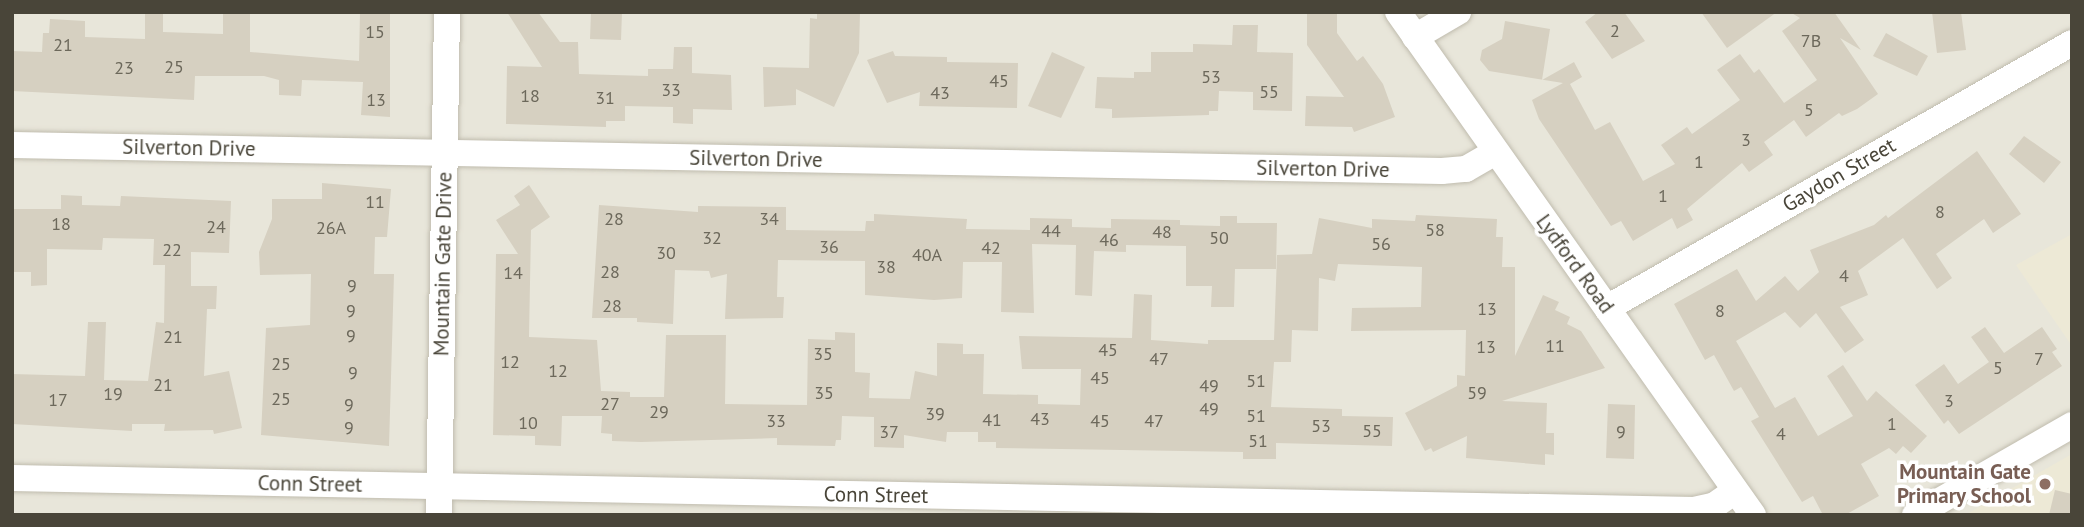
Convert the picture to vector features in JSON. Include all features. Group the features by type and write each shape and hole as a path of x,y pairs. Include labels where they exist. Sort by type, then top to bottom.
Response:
{"street":[{"name":"Mountain Gate Drive","path":"439,515 447,12"},
{"name":"Lydford Road","path":"1398,12 1494,153 1753,515"},
{"path":"1415,37 1458,12"},
{"name":"Gaydon Street","path":"1607,308 2072,43"},
{"name":"Silverton Drive","path":"12,145 1455,171 1478,164 1494,153"},
{"path":"1914,515 2072,425"},
{"name":"Conn Street","path":"12,478 1694,510 1714,505 1735,491"}],"shaded area":[{"path":"12,12 2072,12 2072,515 12,515"},
{"path":"2072,234 2072,346 2016,265"},
{"name":"Mountain Gate Primary School","path":"2072,454 2072,515 1965,515"}],"building":[{"path":"145,12 163,12 163,32 223,34 223,12 250,12 250,52 359,61 360,12 390,12 390,117 361,115 363,82 302,80 301,96 279,95 279,80 264,76 195,76 194,100 12,91 12,51 42,52 43,33 49,33 50,19 85,21 85,37 145,39"},
{"path":"507,12 538,12 560,42 578,42 579,74 648,76 648,69 673,69 674,47 692,47 692,73 731,75 732,110 693,109 693,124 673,123 673,107 625,106 625,121 606,121 606,127 506,124 507,66 542,67"},
{"path":"591,12 622,12 621,40 590,39"},
{"path":"817,12 860,12 859,53 834,107 796,89 796,105 764,107 763,67 809,68 810,18 817,19"},
{"path":"1307,12 1337,12 1337,33 1357,61 1363,56 1383,84 1395,117 1354,132 1352,127 1305,126 1306,96 1344,97 1307,45"},
{"path":"1598,12 1624,12 1645,41 1612,59 1585,22"},
{"path":"1701,12 1777,12 1727,48"},
{"path":"1790,12 1834,12 1861,50 1840,38 1878,94 1857,109 1842,116 1839,113 1806,137 1794,120 1764,142 1773,155 1749,172 1742,163 1687,209 1693,220 1677,229 1672,218 1633,241 1621,221 1611,226 1539,119 1532,100 1563,83 1543,80 1574,62 1582,77 1570,84 1595,130 1610,122 1643,181 1675,164 1661,145 1687,127 1692,134 1740,100 1717,70 1740,54 1754,73 1759,69 1784,103 1817,80 1782,31 1800,18"},
{"path":"1932,12 1961,12 1966,50 1937,53"},
{"path":"1505,21 1550,29 1542,80 1489,71 1480,60 1482,50 1502,39"},
{"path":"1233,25 1258,25 1257,52 1293,53 1292,111 1253,110 1253,92 1219,91 1218,111 1209,111 1209,115 1112,118 1112,109 1095,108 1097,77 1134,78 1134,72 1151,72 1151,52 1193,52 1193,44 1232,45"},
{"path":"1886,33 1928,56 1917,76 1873,56"},
{"path":"893,51 895,56 947,57 947,62 1018,63 1017,108 919,106 920,92 887,103 867,60"},
{"path":"1052,52 1085,67 1061,118 1028,106"},
{"path":"2024,136 2061,162 2044,183 2009,154"},
{"path":"1977,151 2021,214 1993,233 1984,219 1936,254 1952,278 1937,289 1903,238 1858,271 1868,295 1840,307 1864,340 1845,353 1816,313 1800,328 1785,312 1736,341 1775,408 1795,397 1818,436 1853,416 1827,376 1843,365 1867,401 1876,391 1927,436 1911,453 1903,446 1896,454 1889,448 1861,464 1879,496 1845,515 1823,515 1813,496 1802,502 1751,421 1759,417 1741,387 1734,391 1714,355 1705,360 1674,304 1737,269 1756,301 1785,276 1798,291 1819,272 1810,250 1874,225 1886,215 1888,218"},
{"path":"322,183 391,189 387,237 375,237 374,274 394,274 389,446 261,435 266,328 310,325 311,274 260,275 259,252 272,219 272,199 322,199"},
{"path":"529,185 550,217 531,230 529,337 597,340 601,391 630,392 630,397 664,397 666,335 726,335 725,404 807,405 808,339 835,340 835,332 855,333 855,372 870,373 869,398 910,399 915,371 937,376 937,343 963,344 963,354 984,354 983,394 1038,395 1038,404 1080,405 1081,369 1022,369 1019,336 1132,338 1134,294 1152,295 1151,340 1208,344 1208,340 1274,340 1277,255 1312,254 1319,218 1372,228 1372,219 1415,221 1416,215 1497,219 1496,237 1503,237 1502,267 1515,267 1515,356 1543,295 1559,302 1555,310 1570,317 1567,324 1581,331 1605,368 1502,401 1547,403 1546,433 1554,433 1554,455 1545,454 1545,465 1466,458 1467,436 1433,452 1431,448 1425,451 1405,413 1457,386 1457,375 1465,376 1466,330 1351,331 1352,308 1421,307 1422,267 1338,264 1335,281 1319,278 1318,331 1292,330 1291,362 1274,362 1271,407 1342,409 1342,416 1393,417 1392,446 1276,443 1276,459 1243,459 1243,452 996,448 996,442 978,442 978,432 947,432 946,442 904,435 904,448 874,447 874,417 842,416 841,440 836,440 835,446 777,445 777,438 612,441 612,434 601,433 602,416 562,416 561,446 535,445 535,436 493,435 496,254 518,254 496,220 520,205 514,196"},
{"path":"61,195 82,196 82,205 120,206 121,196 231,201 229,253 191,252 191,286 217,286 216,309 207,309 204,376 229,371 242,428 214,434 213,430 164,431 165,424 132,424 132,431 12,424 12,374 85,376 88,322 106,322 104,380 148,381 156,322 164,323 165,265 153,265 154,239 103,238 102,250 47,249 47,285 31,286 31,272 12,272 12,209 61,209"},
{"path":"599,205 698,212 698,206 786,207 786,230 865,231 866,221 874,221 874,214 967,219 966,229 1030,230 1030,218 1072,219 1072,227 1111,228 1111,219 1180,220 1180,225 1220,226 1220,216 1237,216 1237,223 1277,223 1276,269 1235,269 1234,307 1211,307 1212,286 1186,286 1186,246 1126,245 1126,252 1094,251 1092,296 1075,295 1076,245 1032,244 1034,313 1001,312 1002,262 963,262 962,298 934,300 865,295 865,261 778,260 777,297 784,297 783,318 725,319 727,274 711,278 709,271 675,270 673,324 637,322 637,318 592,318"},
{"path":"1985,327 2004,353 2042,327 2057,349 2052,352 2062,366 1959,434 1948,420 1944,424 1915,385 1944,364 1958,384 1989,362 1971,337"},
{"path":"1608,404 1635,405 1634,459 1606,458"},
{"path":"2055,490 2072,494 2072,515 2049,515"}],"place":[{"name":"Mountain Gate Primary School","path":"2045,484"}]}
